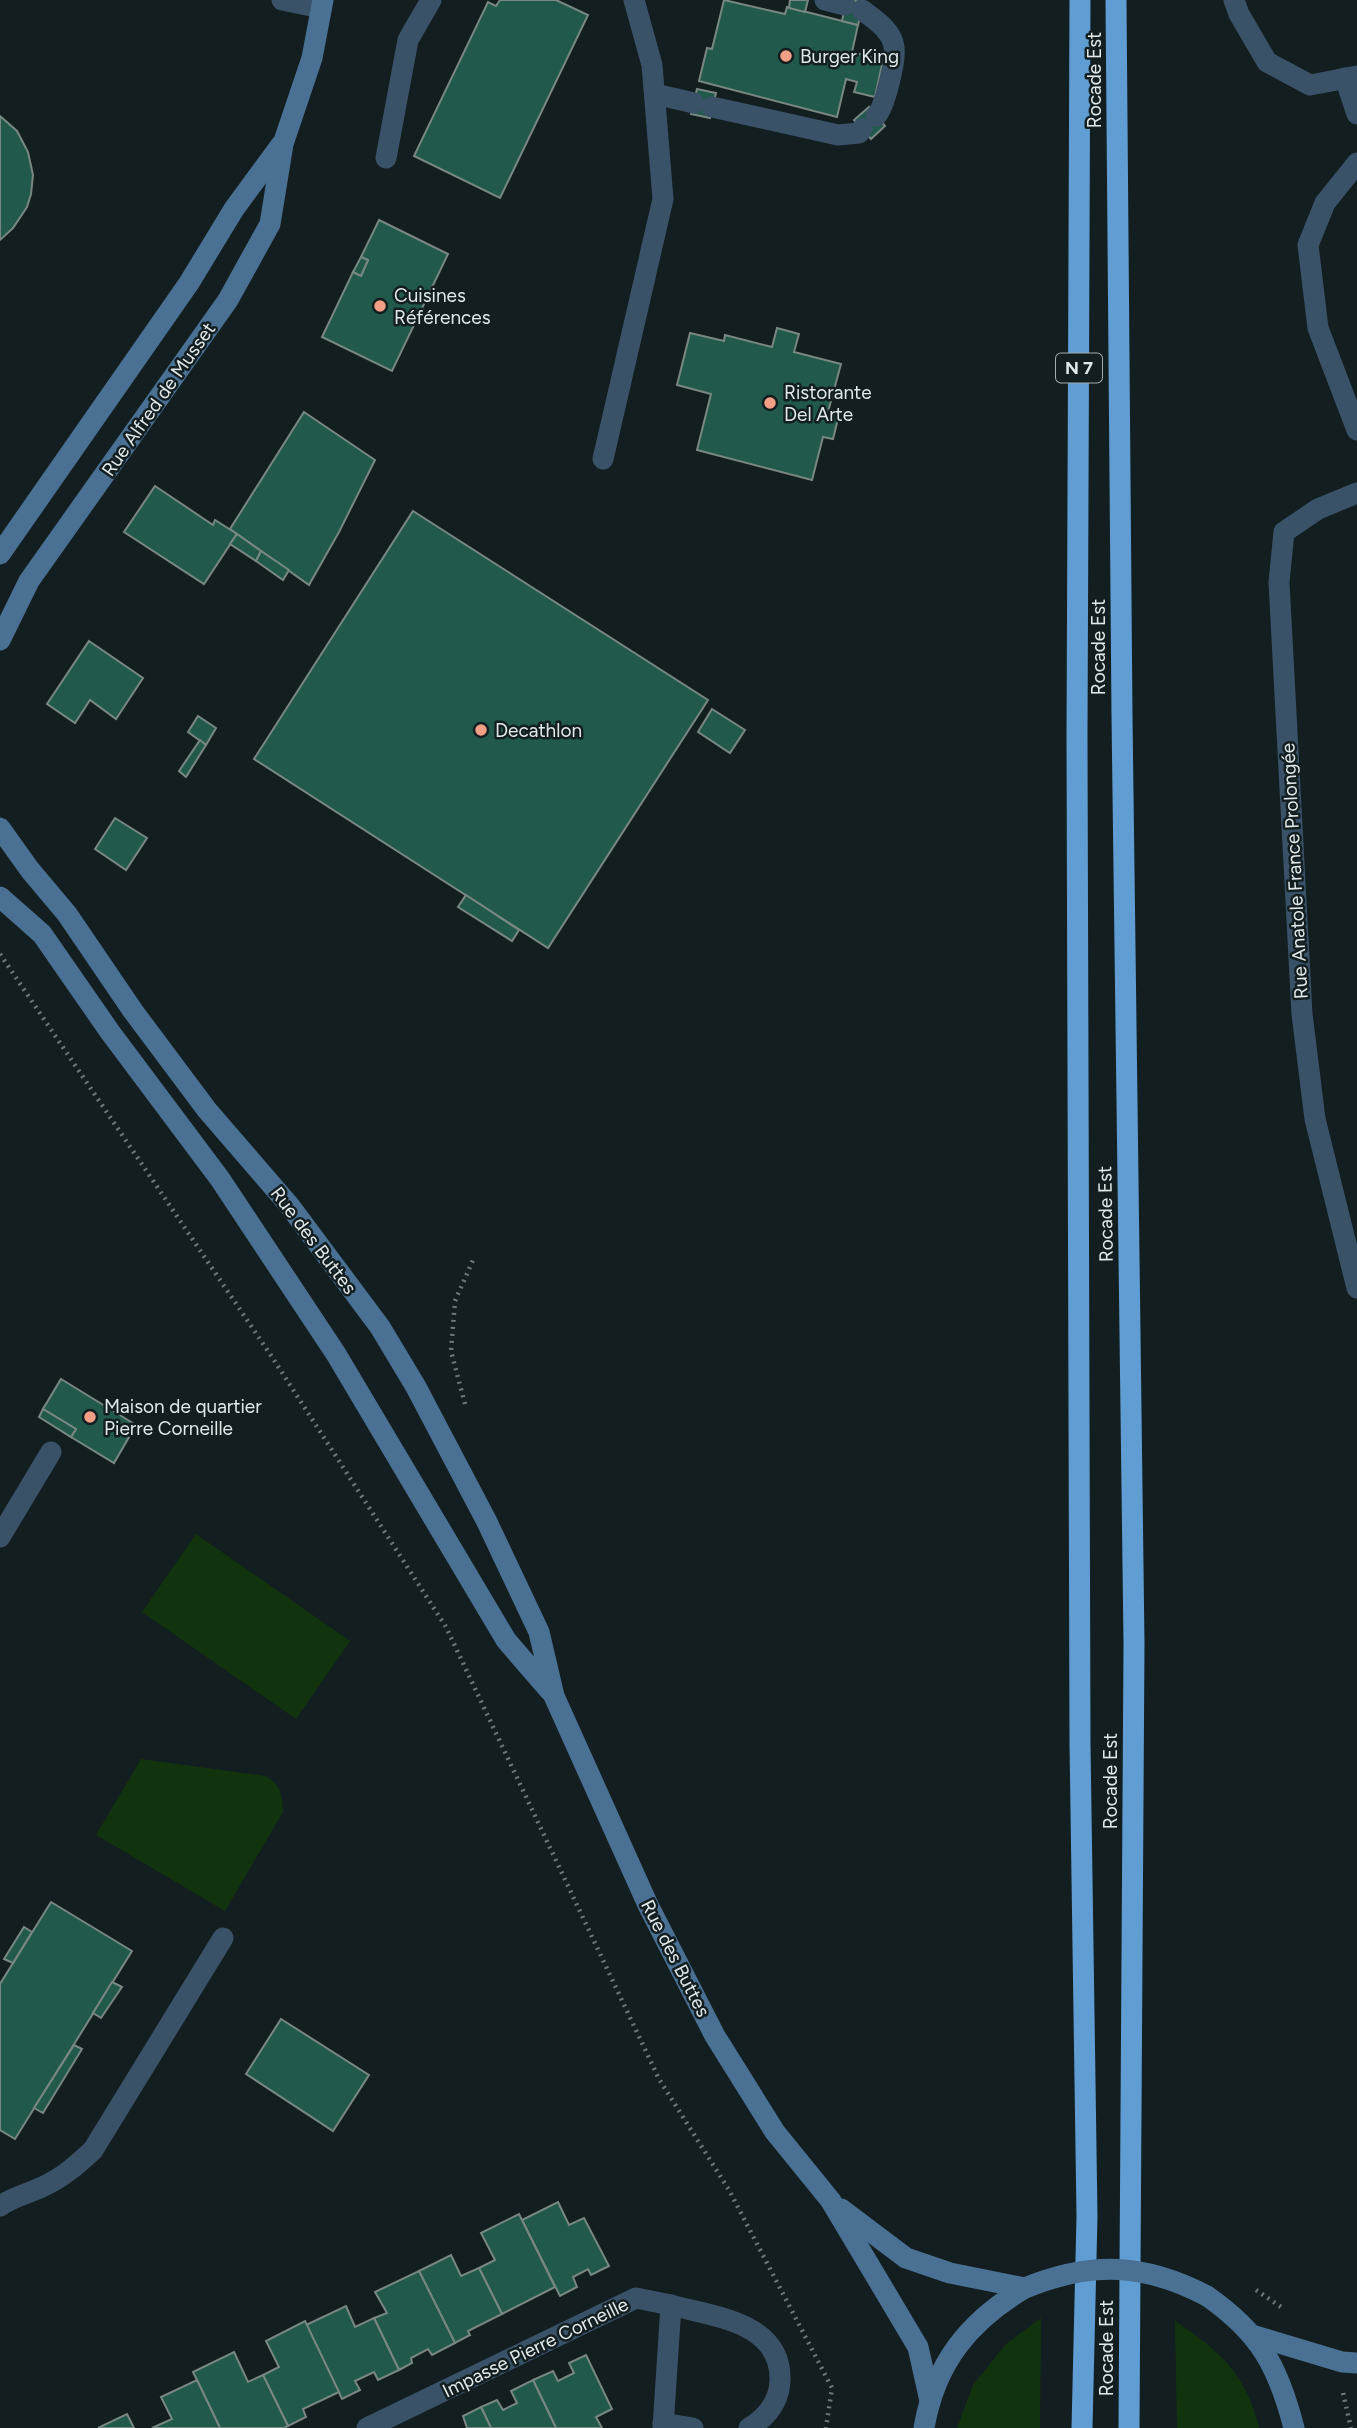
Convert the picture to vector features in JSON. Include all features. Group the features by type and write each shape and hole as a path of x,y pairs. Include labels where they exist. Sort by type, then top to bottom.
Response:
{"highway":[{"name":"Rocade Est","path":"1080,0 1077,737 1080,1744 1087,2216 1082,2428"},
{"name":"Rocade Est","path":"1116,0 1134,1643 1129,2428"}],"street":[{"path":"282,0 322,4"},
{"path":"386,158 408,40 431,0"},
{"path":"603,459 663,199 652,65 634,0"},
{"path":"1234,0 1239,14 1267,62 1310,85 1351,77 1357,114"},
{"name":"Rue Alfred de Musset","path":"0,640 29,581 228,300 270,224 283,144 312,58 322,4"},
{"path":"655,94 838,135 859,133 886,99 894,46 882,25 844,5"},
{"name":"Rue Alfred de Musset","path":"0,554 189,283 234,209 283,144"},
{"path":"1357,163 1325,203 1308,244 1318,328 1357,430"},
{"name":"Rue Anatole France Prolongée","path":"1357,493 1318,509 1284,532 1279,582 1302,1014 1315,1119 1357,1288"},
{"name":"Rue des Buttes","path":"0,828 30,870 67,914 133,1011 207,1110 289,1205 380,1327 416,1387 528,1607 539,1632 554,1696 648,1905 715,2036 775,2132 831,2201 918,2347 930,2401"},
{"name":"Rue des Buttes","path":"0,897 42,934 110,1032 220,1180 336,1354 506,1640 554,1696"},
{"path":"0,1537 51,1452"},
{"path":"0,2206 69,2172 93,2150 223,1938"},
{"name":"Rue des Buttes","path":"831,2201 906,2258 950,2273 1025,2288"},
{"path":"924,2428 930,2401 944,2367 968,2332 1003,2301 1050,2278 1078,2271 1117,2268 1148,2272 1172,2279 1207,2296 1226,2310 1252,2335 1269,2359 1284,2392 1294,2428"},
{"name":"Impasse Pierre Corneille","path":"367,2428 636,2298 748,2326 764,2337 775,2353 780,2370 780,2389 773,2406 761,2420 749,2428"},
{"path":"671,2305 663,2425 693,2428"},
{"path":"1252,2335 1342,2362 1357,2362"}],"path":[{"path":"0,954 272,1357 446,1627 659,2079 729,2190 832,2388 826,2428"},
{"path":"467,1413 451,1351 455,1301 473,1260"}],"green space":[{"path":"196,1534 350,1641 296,1719 142,1612"},
{"path":"141,1759 265,1776 277,1786 283,1812 225,1911 96,1835"},
{"path":"1041,2318 1040,2428 957,2428 973,2385 1006,2344"},
{"path":"1175,2321 1229,2365 1247,2393 1259,2428 1177,2428"}],"building":[{"path":"500,0 556,0 588,15 500,198 414,156 488,2 496,6"},
{"name":"Burger King","path":"724,0 785,14 787,7 858,25 852,52 883,60 875,97 854,92 857,82 846,79 837,117 699,81 707,48 712,49"},
{"path":"790,0 808,0 805,12 789,8"},
{"path":"846,0 864,2 858,25 842,21"},
{"path":"697,89 716,93 710,118 691,114"},
{"path":"869,107 885,126 871,139 854,120"},
{"path":"0,116 17,131 28,152 33,175 27,207 13,228 0,240"},
{"name":"Cuisines Références","path":"379,220 448,254 392,371 322,337 353,272 361,276 368,260 361,257"},
{"path":"361,257 368,260 361,276 353,272"},
{"name":"Ristorante Del Arte","path":"777,328 799,334 794,352 841,364 828,412 839,415 833,439 823,437 812,480 697,450 711,394 677,385 690,333 724,341 725,335 772,347"},
{"path":"304,412 375,460 309,585 230,529"},
{"path":"155,486 213,525 215,520 237,534 204,584 124,532"},
{"name":"Decathlon","path":"413,511 708,700 548,948 254,759"},
{"path":"237,534 261,551 256,561 230,544"},
{"path":"261,551 289,570 283,580 256,561"},
{"path":"89,641 143,678 116,719 90,700 75,723 47,704"},
{"path":"712,709 745,730 730,753 698,732"},
{"path":"198,716 216,728 206,745 188,732"},
{"path":"200,740 206,745 186,777 179,771"},
{"path":"115,818 147,838 126,870 95,849"},
{"path":"466,895 519,930 512,941 458,907"},
{"name":"Maison de quartier Pierre Corneille","path":"61,1379 136,1425 114,1463 71,1437 76,1429 43,1409"},
{"path":"43,1409 76,1429 71,1437 39,1417"},
{"path":"51,1902 132,1951 15,2139 0,2130 0,1984"},
{"path":"24,1927 32,1932 13,1963 4,1959"},
{"path":"112,1982 122,1987 101,2018 93,2013"},
{"path":"281,2019 369,2075 333,2131 246,2074"},
{"path":"74,2045 82,2049 43,2113 34,2108"},
{"path":"558,2202 569,2225 584,2218 609,2266 591,2275 588,2269 573,2277 577,2287 560,2296 522,2220"},
{"path":"519,2214 555,2287 502,2314 479,2268 495,2260 481,2233"},
{"path":"451,2255 461,2276 479,2268 502,2314 468,2331 470,2335 455,2343 419,2271"},
{"path":"419,2271 455,2343 432,2355 428,2349 411,2358 412,2363 399,2370 374,2318 387,2313 375,2292"},
{"path":"346,2306 355,2327 374,2318 399,2370 378,2380 374,2372 355,2381 360,2390 342,2399 306,2325"},
{"path":"305,2321 339,2392 303,2409 306,2417 288,2426 263,2375 279,2367 266,2341"},
{"path":"234,2352 248,2382 263,2375 288,2426 220,2428 193,2372"},
{"path":"586,2355 612,2409 596,2417 602,2428 556,2428 533,2380 553,2371 558,2381 574,2373 569,2363"},
{"path":"197,2380 220,2428 152,2428 172,2419 161,2397"},
{"path":"533,2380 556,2428 491,2428 481,2407 497,2400 503,2410 517,2403 511,2391"},
{"path":"481,2407 491,2428 467,2428 463,2416"},
{"path":"127,2414 134,2428 98,2428"}],"place":[{"name":"Burger King","path":"786,56"},
{"name":"Cuisines Références","path":"380,306"},
{"name":"Ristorante Del Arte","path":"770,403"},
{"name":"Decathlon","path":"481,730"},
{"name":"Maison de quartier Pierre Corneille","path":"90,1417"}]}
